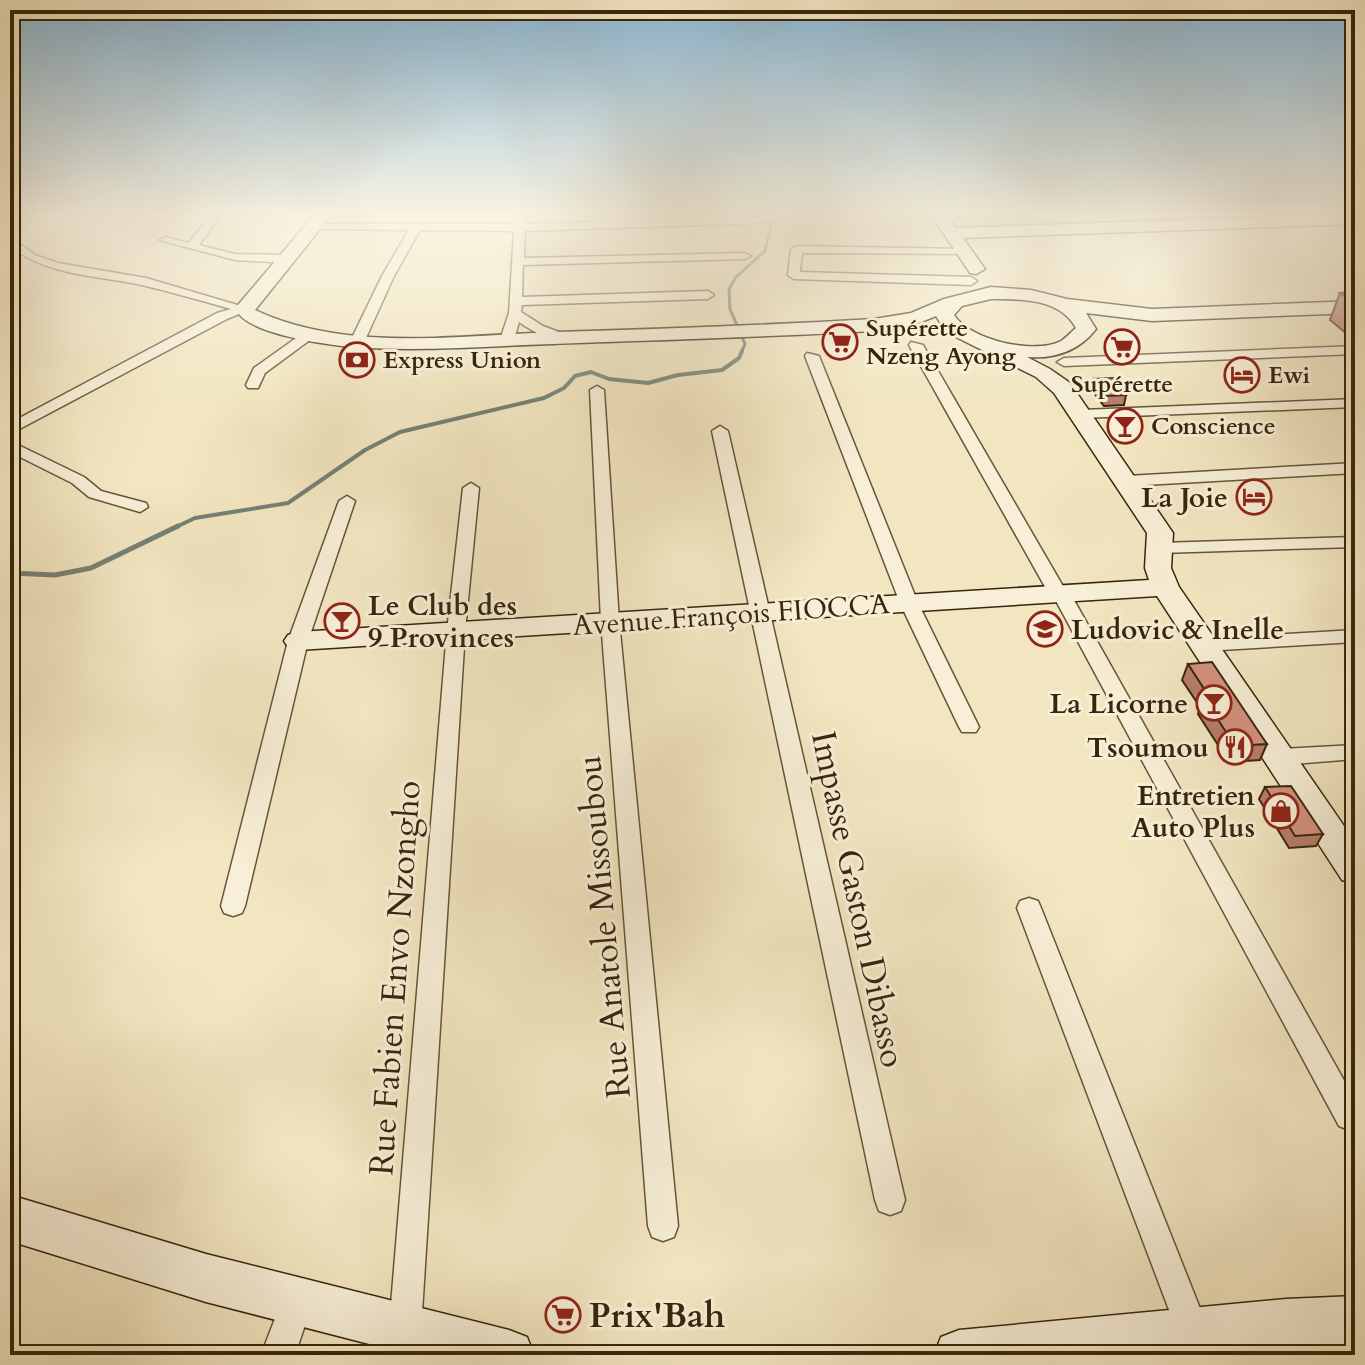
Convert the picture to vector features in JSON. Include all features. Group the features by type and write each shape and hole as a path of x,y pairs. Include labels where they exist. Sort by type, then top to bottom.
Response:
{"main road":[{"path":"272,277 245,309 246,313 265,322 311,334 418,343 874,325 916,318 954,302 991,293 1035,296"},
{"path":"973,277 944,311 944,319 959,335 1033,367 1063,375 1082,414 1160,533 1158,568 1165,587 1355,870"},
{"path":"979,277 1057,303 1152,315 1351,308"},
{"path":"1057,303 1083,320 1086,329 1063,375"},
{"path":"874,325 1038,351 1152,315"},
{"name":"Avenue François FIOCCA","path":"298,641 1165,587"},
{"path":"10,1218 206,1278 509,1355"},
{"path":"959,1355 1193,1331 1355,1320"}],"street":[{"path":"118,277 245,309"},
{"path":"358,340 388,277"},
{"path":"507,340 515,307 516,277"},
{"path":"515,307 708,295"},
{"path":"515,307 538,329 568,338"},
{"path":"10,429 222,316 245,309"},
{"path":"253,385 259,371 311,334"},
{"path":"916,345 1060,594 1349,1117"},
{"path":"1063,375 1355,350"},
{"path":"812,356 909,603 969,727"},
{"name":"Rue Anatole Missoubou","path":"597,390 610,621 663,1226"},
{"path":"1082,414 1355,403"},
{"name":"Impasse Gaston Dibasso","path":"720,431 890,1200"},
{"path":"10,446 78,480 95,494 140,507"},
{"path":"1127,481 1355,468"},
{"name":"Rue Fabien Envo Nzongho","path":"405,1329 456,631 471,488"},
{"path":"233,906 298,641 347,501"},
{"path":"1160,548 1355,542"},
{"path":"1205,645 1355,636"},
{"path":"1281,757 1355,752"},
{"path":"1029,908 1193,1331"},
{"path":"278,1355 297,1301"}],"building":[{"path":"1355,292 1355,304 1340,293"},
{"path":"1114,378 1126,395 1106,396 1094,379"},
{"path":"1212,662 1267,744 1235,746 1204,698 1210,698 1188,664"},
{"path":"1291,786 1323,834 1295,836 1265,787"}],"waterway":[{"path":"736,277 729,289 730,309 745,344 741,353"},
{"path":"174,528 195,518 288,503 365,450 400,432 544,398 564,388 575,376 591,372 609,379 648,383 678,375 722,370 739,358 742,351"},
{"path":"10,573 55,575 91,568 178,526"}],"place":[{"name":"Supérette Nzeng Ayong","path":"840,342"},
{"name":"Supérette","path":"1122,347"},
{"name":"Express Union","path":"357,360"},
{"name":"Ewi","path":"1242,375"},
{"name":"Conscience","path":"1125,426"},
{"name":"La Joie","path":"1254,497"},
{"name":"Le Club des 9 Provinces","path":"342,621"},
{"name":"Ludovic & Inelle","path":"1045,629"},
{"name":"La Licorne","path":"1214,703"},
{"name":"Tsoumou","path":"1235,747"},
{"name":"Entretien Auto Plus","path":"1281,811"},
{"name":"Prix'Bah","path":"563,1315"}]}
